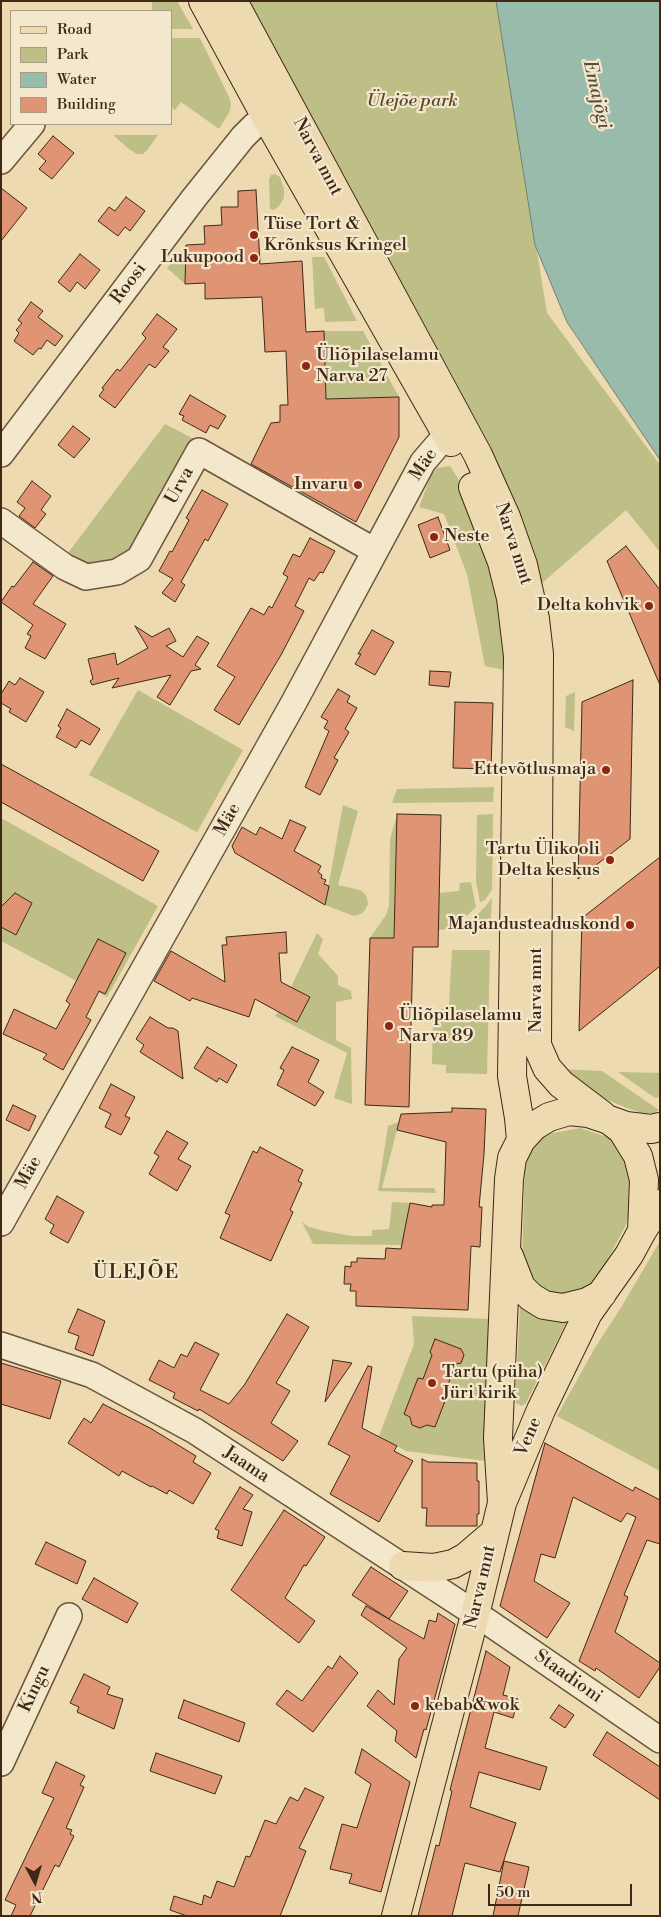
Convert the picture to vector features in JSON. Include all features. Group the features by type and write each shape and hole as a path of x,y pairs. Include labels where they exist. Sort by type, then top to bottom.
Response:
{"main road":[{"name":"Narva mnt","path":"204,1 277,110 454,429 475,492 502,562 516,629 519,681 515,807 512,1076 521,1140"},
{"name":"Narva mnt","path":"233,1 277,110"},
{"name":"Narva mnt","path":"454,429 478,455 506,516 523,565 535,619 539,654 537,1045 548,1068 561,1084 609,1120"},
{"path":"660,1127 651,1129 626,1126 588,1113 569,1111 542,1121 534,1126 521,1140 512,1158 509,1180 507,1250 521,1287 531,1298 544,1305 563,1308 587,1302 602,1294 629,1255 660,1204"},
{"path":"609,1120 622,1130 638,1156 644,1180 642,1231"},
{"name":"Narva mnt","path":"396,1916 475,1615 502,1503 498,1438 507,1250"},
{"name":"Vene","path":"502,1503 541,1410 588,1313 602,1294"},
{"path":"403,1566 434,1568 453,1564 466,1557 494,1533"}],"street":[{"name":"Roosi","path":"2,452 194,198 243,137 254,126 277,110"},
{"path":"1,161 31,125"},
{"name":"Mäe","path":"1,1223 293,704 423,462 454,429"},
{"name":"Urva","path":"1,521 64,567 86,577 117,572 139,559 199,451 375,551"},
{"name":"Jaama","path":"1,1345 92,1376 186,1426 403,1566 475,1615"},
{"name":"Staadioni","path":"475,1615 491,1624 660,1740"},
{"name":"Kingu","path":"1,1763 69,1616"}],"green space":[{"path":"152,1 177,1 193,29 172,29 172,10 152,10"},
{"name":"Ülejõe park","path":"249,1 496,1 547,313 660,465 660,552 626,510 541,584 517,504 451,374 322,143"},
{"path":"172,38 200,38 230,99 229,113 219,129 181,102 175,110 172,108"},
{"path":"113,135 158,135 143,154 137,154"},
{"path":"275,174 280,177 284,189 284,198 274,210 270,209 269,179 271,175"},
{"path":"186,245 185,284 167,268"},
{"path":"312,257 324,257 357,321 325,322 324,308 315,309"},
{"path":"324,331 363,331 399,397 326,399"},
{"path":"165,424 198,441 134,568 59,565"},
{"path":"450,466 461,483 477,519 504,626 504,670 485,666 467,574 444,514 419,507 431,476 437,468"},
{"path":"138,690 243,750 197,832 89,775"},
{"path":"575,692 574,731 565,727 566,696"},
{"path":"494,787 493,802 392,803 397,789"},
{"path":"343,805 358,811 338,885 360,890 367,898 368,904 361,914 354,916 325,905"},
{"path":"493,814 492,890 485,900 480,902 476,882 477,815"},
{"path":"397,815 394,938 370,938 386,915 389,906 390,839"},
{"path":"1,818 158,906 107,997 1,941"},
{"path":"471,882 476,907 453,929 438,930 439,893 459,891 460,883"},
{"path":"492,898 490,931 461,931 485,907"},
{"path":"317,933 323,939 318,954 338,976 338,985 351,991 352,999 336,1002 336,1040 351,1048 352,1104 334,1098 347,1053 275,1016 278,1012 297,1021 309,997 291,987"},
{"path":"452,950 490,950 487,1074 446,1073 446,1065 432,1064 433,1015 449,1005"},
{"path":"560,1069 602,1071 659,1110 654,1113 641,1113 619,1105 595,1094"},
{"path":"618,1072 660,1073 660,1097 655,1098"},
{"path":"399,1122 382,1188 434,1188 436,1193 378,1191 388,1126"},
{"path":"580,1128 616,1140 628,1158 635,1189 626,1225 591,1290 568,1300 544,1294 528,1282 522,1262 525,1160 538,1141 548,1134"},
{"path":"392,1202 410,1203 402,1245 313,1244 302,1222 309,1227 324,1231 352,1236 372,1236 372,1230 389,1229"},
{"path":"660,1241 660,1471 557,1416 596,1346"},
{"path":"520,1306 568,1319 526,1403 522,1406 516,1403 515,1399"},
{"path":"412,1316 491,1319 486,1461 406,1451 379,1436 414,1344"}],"water":[{"name":"Emajõgi","path":"496,1 660,1 660,460 567,322 535,245"}],"building":[{"path":"53,136 74,153 52,179 39,169 46,161 38,154"},
{"path":"1,188 27,208 1,241"},
{"path":"256,190 260,264 302,261 306,332 324,331 326,399 399,397 399,437 356,522 251,464 271,423 280,422 280,405 288,405 286,351 265,352 262,297 205,299 205,283 185,284 186,245 205,244 204,226 222,225 221,207 238,207 238,191"},
{"path":"126,197 145,211 130,231 125,227 118,236 98,221 109,207 115,211"},
{"path":"80,254 100,270 85,289 77,282 70,292 58,282"},
{"path":"31,302 43,311 38,317 63,336 55,346 47,340 41,349 39,348 33,355 14,341 19,333 16,330 22,323 18,320"},
{"path":"157,314 177,329 163,347 169,351 155,368 149,364 115,408 99,396 104,389 102,388 117,369 120,371 146,338 142,334"},
{"path":"190,395 226,416 218,429 210,425 206,433 182,420 184,416 179,414"},
{"path":"73,426 90,439 74,458 58,445"},
{"path":"32,481 51,496 41,510 46,514 35,528 19,516 25,508 17,502"},
{"path":"202,490 228,504 208,541 205,539 181,582 185,585 175,602 162,593 173,579 159,571 170,551 172,552 189,520 186,518"},
{"name":"Neste","path":"438,517 450,550 430,558 418,525"},
{"path":"310,538 335,551 323,573 320,572 314,581 309,578 295,606 304,611 281,655 239,725 214,710 235,677 217,666 251,608 264,615 269,606 272,608 288,577 283,574 293,554 300,557"},
{"path":"626,546 660,590 660,685 607,561"},
{"path":"33,562 53,576 33,604 66,624 45,659 25,648 31,636 27,634 33,625 1,602"},
{"path":"135,626 152,637 169,628 176,641 166,646 183,657 197,636 209,643 195,665 201,669 191,671 170,705 157,697 171,675 112,688 119,678 92,685 90,681 93,679 88,659 115,653 117,665 148,648"},
{"path":"372,630 394,642 375,675 355,664 361,654 358,654"},
{"path":"430,671 451,672 449,687 429,685"},
{"path":"20,678 44,692 26,722 9,712 11,709 1,703 1,694 9,681 15,685"},
{"name":"Ettevõtlusmaja","path":"633,680 630,839 578,879 582,702"},
{"path":"338,689 350,696 347,702 357,708 345,729 349,732 334,758 338,760 320,795 305,787 329,731 324,728 328,721 321,717"},
{"path":"455,702 493,703 491,769 453,768"},
{"path":"67,709 100,729 90,745 81,740 76,748 56,737 61,728 58,726"},
{"path":"1,764 159,851 143,881 1,802"},
{"name":"Üliõpilaselamu Narva 89","path":"397,814 441,815 438,947 413,947 409,1107 365,1105 370,938 394,938"},
{"path":"290,820 306,827 294,851 321,866 318,872 322,875 321,878 326,880 324,884 329,886 325,905 235,853 232,846 242,827 256,835 260,827 282,839"},
{"path":"660,857 660,966 579,1031 582,918"},
{"path":"15,893 32,903 16,935 1,927 1,907"},
{"path":"286,932 287,953 279,953 281,982 310,997 297,1022 255,999 249,1017 192,998 190,1001 154,981 171,951 225,982 222,945 227,945 226,937"},
{"path":"98,939 126,953 105,994 99,991 86,1017 91,1020 63,1070 43,1059 47,1054 3,1034 14,1009 56,1029 70,1004 66,1001"},
{"path":"150,1017 168,1028 178,1031 183,1079 140,1052 144,1045 136,1039"},
{"path":"207,1047 237,1065 227,1083 219,1078 217,1082 194,1068"},
{"path":"292,1047 319,1060 308,1082 324,1092 315,1106 277,1085 284,1070 280,1068"},
{"path":"111,1084 135,1097 125,1116 130,1118 121,1135 105,1127 111,1114 99,1108"},
{"path":"13,1105 36,1116 29,1131 6,1120"},
{"path":"452,1108 486,1109 479,1207 482,1207 480,1247 471,1246 468,1310 356,1306 356,1291 350,1291 351,1284 344,1284 345,1266 351,1267 351,1262 357,1262 357,1258 385,1259 386,1248 401,1249 410,1203 432,1207 432,1205 444,1205 446,1142 397,1130 401,1114 452,1112"},
{"path":"167,1131 188,1143 178,1159 191,1166 177,1191 149,1174 159,1156 154,1153"},
{"path":"260,1147 303,1170 298,1181 302,1183 290,1210 293,1212 271,1261 220,1238 230,1215 225,1213 253,1151 257,1153"},
{"path":"57,1196 84,1212 68,1243 50,1233 54,1225 45,1219"},
{"path":"78,1309 105,1321 93,1356 75,1349 79,1336 68,1332"},
{"path":"287,1314 309,1327 276,1383 290,1391 271,1423 298,1441 283,1461 199,1409 198,1411 173,1398 175,1393 149,1380 159,1360 174,1368 181,1354 187,1357 195,1342 219,1354 200,1390 229,1404 245,1384"},
{"name":"Tartu (püha) Jüri kirik","path":"435,1339 461,1349 464,1355 461,1363 456,1364 447,1387 450,1388 435,1427 427,1425 420,1428 412,1425 410,1417 404,1414 418,1378 423,1379 432,1355 430,1352"},
{"path":"333,1360 352,1363 325,1402"},
{"path":"1,1363 61,1381 50,1419 1,1404"},
{"path":"368,1366 372,1367 362,1428 397,1446 394,1451 413,1461 379,1522 330,1494 350,1456 328,1444"},
{"path":"103,1404 150,1428 196,1456 193,1462 211,1473 193,1504 169,1490 167,1494 122,1471 119,1476 68,1443 84,1418 91,1423"},
{"path":"545,1443 633,1491 635,1487 660,1500 660,1544 647,1540 624,1595 628,1597 615,1632 660,1663 660,1667 639,1698 596,1668 595,1671 579,1661 636,1517 627,1513 621,1522 573,1497 555,1558 541,1554 534,1581 570,1603 547,1638 500,1606"},
{"path":"422,1459 428,1462 477,1463 479,1514 477,1514 477,1526 426,1526 427,1508 422,1508"},
{"path":"240,1487 253,1495 243,1509 252,1512 242,1546 217,1538 219,1531 215,1529"},
{"path":"284,1510 325,1537 306,1566 304,1565 285,1598 315,1621 299,1643 231,1590"},
{"path":"46,1542 86,1561 77,1584 35,1564"},
{"path":"371,1567 408,1591 389,1619 352,1595"},
{"path":"94,1578 138,1603 127,1623 82,1599"},
{"path":"366,1606 424,1639 429,1620 436,1622 438,1613 455,1624 426,1730 424,1729 416,1758 395,1741 397,1731 367,1706 378,1690 394,1705 399,1659 407,1648 361,1615"},
{"path":"486,1651 510,1667 503,1695 518,1699 513,1718 494,1712 485,1748 547,1767 540,1790 479,1772 470,1807 516,1823 500,1872 465,1863 452,1916 418,1916 436,1845 439,1846 452,1791 450,1790"},
{"path":"340,1656 358,1673 313,1732 276,1704 287,1690 302,1701 328,1666 332,1669"},
{"path":"84,1674 110,1687 107,1694 123,1699 114,1729 77,1712 79,1707 70,1703"},
{"path":"184,1700 245,1723 239,1742 178,1718"},
{"path":"559,1705 574,1715 565,1728 550,1718"},
{"path":"607,1732 660,1767 660,1800 593,1755"},
{"path":"362,1749 410,1782 381,1892 349,1883 352,1874 330,1869 342,1824 357,1828 371,1784 355,1773"},
{"path":"156,1753 222,1776 215,1794 150,1771"},
{"path":"56,1762 85,1776 80,1785 84,1787 66,1828 72,1830 70,1834 74,1836 59,1867 55,1865 30,1916 11,1916 16,1905 5,1900 54,1798 42,1793"},
{"path":"305,1788 324,1797 299,1848 306,1851 280,1916 187,1916 170,1910 174,1896 202,1905 204,1895 211,1898 217,1881 234,1887 246,1856 250,1857 265,1820 276,1824 290,1797 298,1801"},
{"path":"504,1861 529,1867 518,1916 493,1916"}],"place":[{"name":"Tüse Tort & Krõnksus Kringel","path":"254,235"},
{"name":"Lukupood","path":"254,258"},
{"name":"Üliõpilaselamu Narva 27","path":"306,366"},
{"name":"Invaru","path":"358,485"},
{"name":"Neste","path":"434,537"},
{"name":"Delta kohvik","path":"649,606"},
{"name":"Ettevõtlusmaja","path":"606,770"},
{"name":"Tartu Ülikooli Delta keskus","path":"610,860"},
{"name":"Majandusteaduskond","path":"630,925"},
{"name":"Üliõpilaselamu Narva 89","path":"389,1026"},
{"name":"Tartu (püha) Jüri kirik","path":"432,1383"},
{"name":"kebab&wok","path":"415,1706"}],"district":[{"name":"ÜLEJÕE","path":"136,1273"}]}
